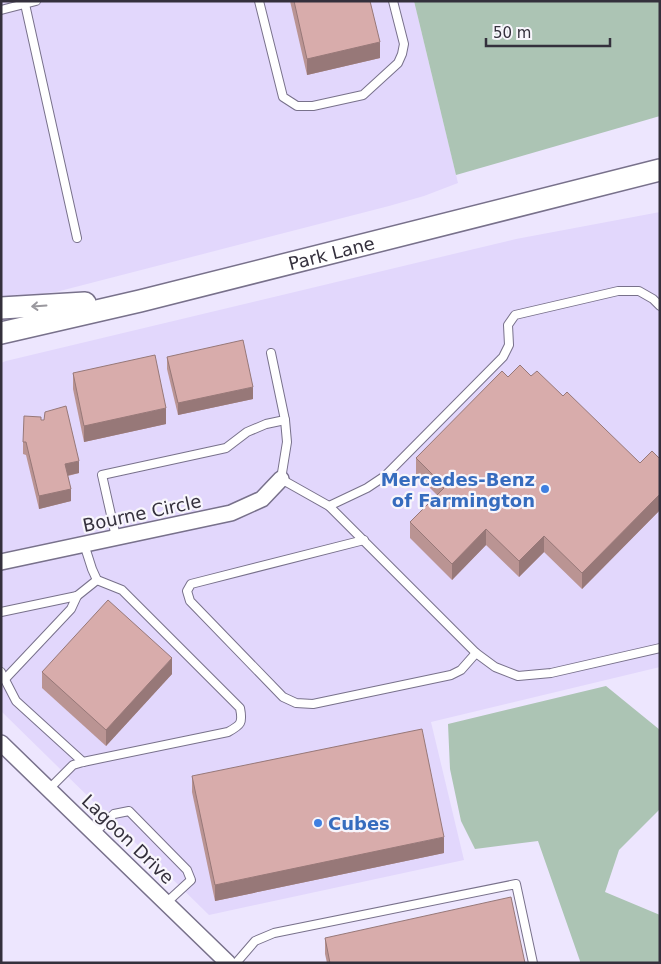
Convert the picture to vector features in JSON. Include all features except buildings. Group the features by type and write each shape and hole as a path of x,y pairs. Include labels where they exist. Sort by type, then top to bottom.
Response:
{"main road":[{"name":"Park Lane","path":"1,333 140,301 660,170"},
{"path":"1,308 140,301"}],"street":[{"name":"Bourne Circle","path":"1,562 230,513 262,499 281,479"},
{"name":"Lagoon Drive","path":"1,743 228,963"}],"lane":[{"path":"1,10 36,1"},
{"path":"260,1 283,97 298,106 313,106 363,95 398,63 404,44 393,1"},
{"path":"24,4 76,238"},
{"path":"329,506 367,488 386,476 503,357 509,346 508,325 515,315 618,292 640,290 660,306"},
{"path":"271,353 285,420 286,442 281,479 329,506 476,653 496,667 518,676 551,673 660,648"},
{"path":"116,537 102,475 226,448 247,432 266,424 285,420"},
{"path":"364,540 191,584 187,590 190,601 283,697 296,703 313,704 451,675 461,670 476,653"},
{"path":"48,789 73,765 228,732 238,726 242,718 240,708 122,590 97,580 84,544"},
{"path":"83,762 16,701 3,676 71,609 77,596 97,580"},
{"path":"1,612 77,596"},
{"path":"94,833 114,814 129,810 188,870 191,880 166,903"},
{"path":"236,963 255,940 274,933 516,884 533,963"}],"shaded area":[{"path":"1,1 414,1 458,183 424,196 389,206 56,292 23,296 1,296"},
{"path":"660,212 660,667 431,722 464,860 209,915 1,711 1,363 516,239"}],"green space":[{"path":"414,1 660,1 660,116 456,175"},
{"path":"606,686 660,730 660,809 619,850 605,892 660,915 660,963 580,963 538,841 475,849 461,821 450,769 448,724"}],"place":[{"name":"Mercedes-Benz of Farmington","path":"545,489"},
{"name":"Cubes","path":"318,823"}]}
